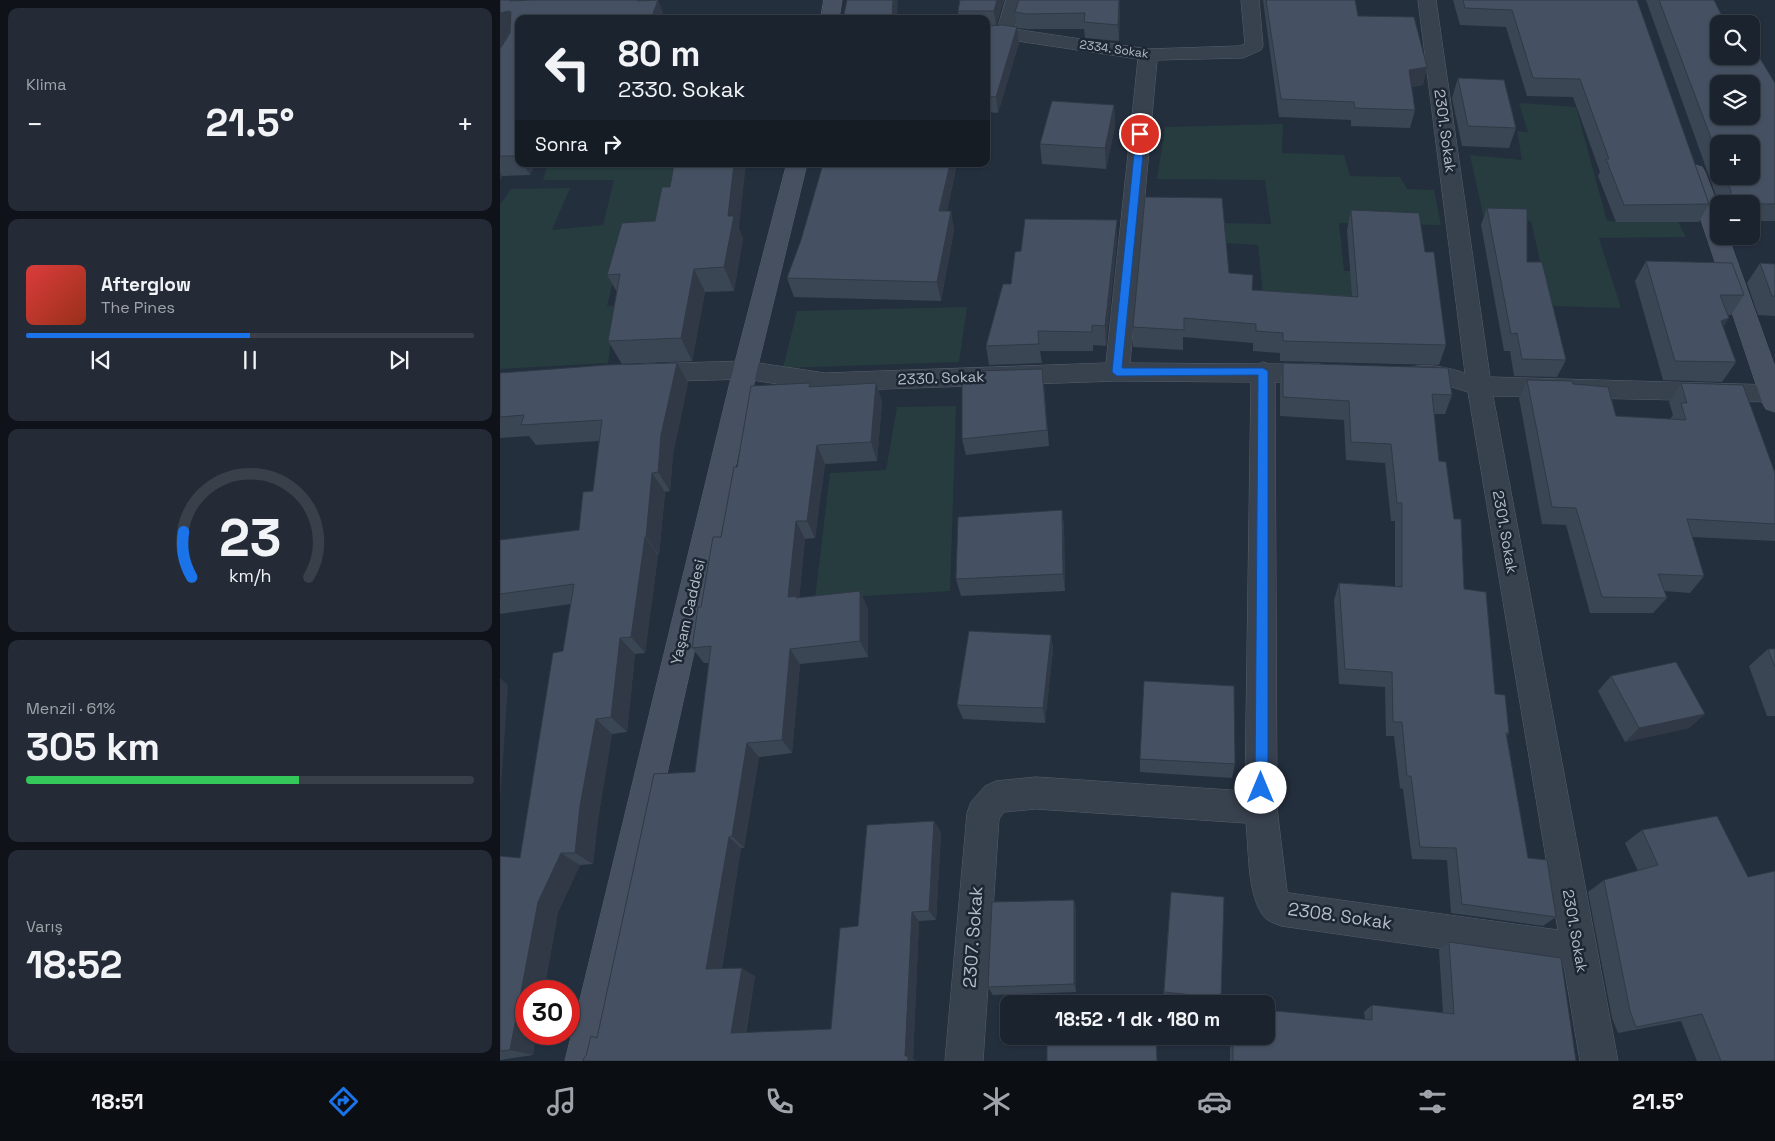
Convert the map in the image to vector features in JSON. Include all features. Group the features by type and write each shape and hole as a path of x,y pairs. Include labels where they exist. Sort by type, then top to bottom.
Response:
{"street":[{"path":"831,15 833,0"},
{"path":"995,34 1015,0"},
{"name":"2334. Sokak","path":"995,34 1148,55 1243,52 1254,46 1250,0"},
{"name":"2301. Sokak","path":"1427,0 1479,386 1599,1061"},
{"path":"1117,372 1148,55"},
{"path":"1388,375 1446,376 1479,386 1773,398 1768,363 1687,149"},
{"name":"Yaşam Caddesi","path":"584,1061 745,370 796,167"},
{"name":"2330. Sokak","path":"618,374 745,370 825,382 1117,372 1263,371 1340,374"},
{"name":"2308. Sokak","path":"1263,371 1261,808 1270,892 1274,902 1281,909 1578,950"},
{"name":"2307. Sokak","path":"964,1061 983,813 996,797 1036,793 1261,808"}],"green space":[{"path":"1519,103 1576,107 1607,221 1678,222 1686,237 1599,238 1621,308 1550,306 1531,221 1484,219 1470,155 1522,160 1517,131 1528,132"},
{"path":"1283,124 1282,153 1344,155 1350,176 1400,177 1407,189 1434,190 1441,225 1339,223 1344,271 1371,271 1372,354 1264,302 1258,245 1226,243 1220,223 1271,224 1265,180 1157,179 1165,127"},
{"path":"547,167 683,167 658,237 623,241 607,306 635,305 612,335 608,363 500,369 500,205 511,189 570,188 552,230 603,225 614,180 543,180"},
{"path":"967,307 959,362 783,368 797,311"},
{"path":"956,406 950,591 815,599 830,473 886,470 897,407"}],"building":[{"path":"500,0 658,0 652,15 515,15 515,156 500,156 500,49 510,33 511,12 500,13"},
{"path":"847,0 893,0 892,15 844,15"},
{"path":"960,0 997,0 994,11 958,11"},
{"path":"1019,0 1119,0 1118,25 1084,22 1085,13 1027,14 1015,12"},
{"path":"1266,0 1355,0 1358,16 1414,17 1427,67 1409,70 1415,110 1355,108 1354,102 1281,99"},
{"path":"1463,0 1637,0 1709,204 1624,205 1606,159 1609,159 1580,79 1533,78 1512,10 1465,8"},
{"path":"1659,0 1714,0 1722,15 1710,15 1710,65 1760,65 1760,58 1775,83 1775,204 1760,204 1760,195 1731,195 1729,185 1760,185 1760,135 1710,135"},
{"path":"990,26 1017,27 996,97 990,96"},
{"path":"1458,78 1504,80 1516,128 1468,126"},
{"path":"1052,101 1114,105 1105,148 1040,144"},
{"path":"673,167 734,167 728,216 734,216 724,267 694,269 681,338 608,341 620,274 607,275 622,223 655,221 662,187 670,187"},
{"path":"822,167 949,167 939,211 951,211 937,282 787,278 801,240"},
{"path":"1145,197 1222,198 1229,273 1253,275 1252,290 1358,297 1351,210 1419,213 1425,252 1434,252 1446,345 1283,341 1283,333 1256,331 1256,324 1184,318 1184,330 1133,327"},
{"path":"1487,208 1527,209 1527,262 1542,262 1566,360 1522,359 1517,333 1511,334"},
{"path":"1025,219 1117,220 1105,326 1092,325 1092,332 1038,331 1039,344 986,346 1003,284 1011,284 1015,252 1021,251"},
{"path":"1646,261 1732,263 1744,295 1720,295 1729,318 1721,321 1736,362 1675,361"},
{"path":"1760,263 1775,264 1775,296 1772,296"},
{"path":"677,363 661,435 658,472 652,473 646,537 631,637 620,638 611,717 596,719 580,806 575,853 561,853 538,902 523,980 515,980 515,1024 510,1050 500,1051 500,856 520,858 553,653 563,651 574,584 500,594 500,540 579,530 583,492 593,491 602,420 521,425 524,415 500,417 500,373 606,365"},
{"path":"1283,363 1448,368 1452,395 1432,394 1439,461 1446,462 1454,519 1461,519 1464,589 1486,592 1495,694 1505,695 1509,733 1506,733 1528,858 1547,860 1556,917 1462,904 1456,848 1420,847 1411,776 1407,776 1402,722 1393,722 1392,672 1345,669 1339,583 1402,587 1402,503 1397,503 1391,444 1351,442 1349,401 1283,397"},
{"path":"1042,369 1047,430 962,439 962,381 977,384 980,371"},
{"path":"1527,380 1572,381 1573,384 1608,387 1616,416 1686,420 1681,403 1687,403 1681,383 1743,385 1775,473 1775,524 1687,519 1704,576 1658,574 1667,598 1602,597 1576,508 1552,507"},
{"path":"810,383 809,387 876,383 871,442 817,445 807,521 796,521 788,597 797,596 796,598 860,591 860,641 790,649 782,740 747,743 732,836 729,837 706,969 742,968 731,1033 831,1029 840,928 858,926 867,825 934,821 929,911 912,912 905,1056 908,1056 908,1061 583,1061 591,1036 597,1038 654,774 695,772 711,646 692,648 698,607 701,607 713,537 721,537 734,467 737,467 751,386"},
{"path":"1062,510 1063,574 956,579 958,517"},
{"path":"969,631 1051,635 1043,708 957,705"},
{"path":"1768,649 1775,649 1775,667"},
{"path":"1676,662 1705,714 1639,728 1611,676"},
{"path":"1144,681 1234,686 1235,764 1140,759"},
{"path":"1717,816 1748,877 1775,871 1775,1061 1721,1061 1702,1014 1636,1027 1630,1011 1604,880 1658,865 1642,830"},
{"path":"1171,892 1224,897 1221,995 1192,995 1164,992"},
{"path":"1074,900 1074,984 988,987 992,902"},
{"path":"1449,942 1561,958 1576,1061 1233,1061 1233,1045 1275,1045 1275,1011 1372,1020 1372,1005 1454,1014"},
{"path":"1047,1045 1156,1045 1157,1061 1047,1061"}],"route":[{"path":"1140,134 1117,372 1263,371 1261,788"}]}
